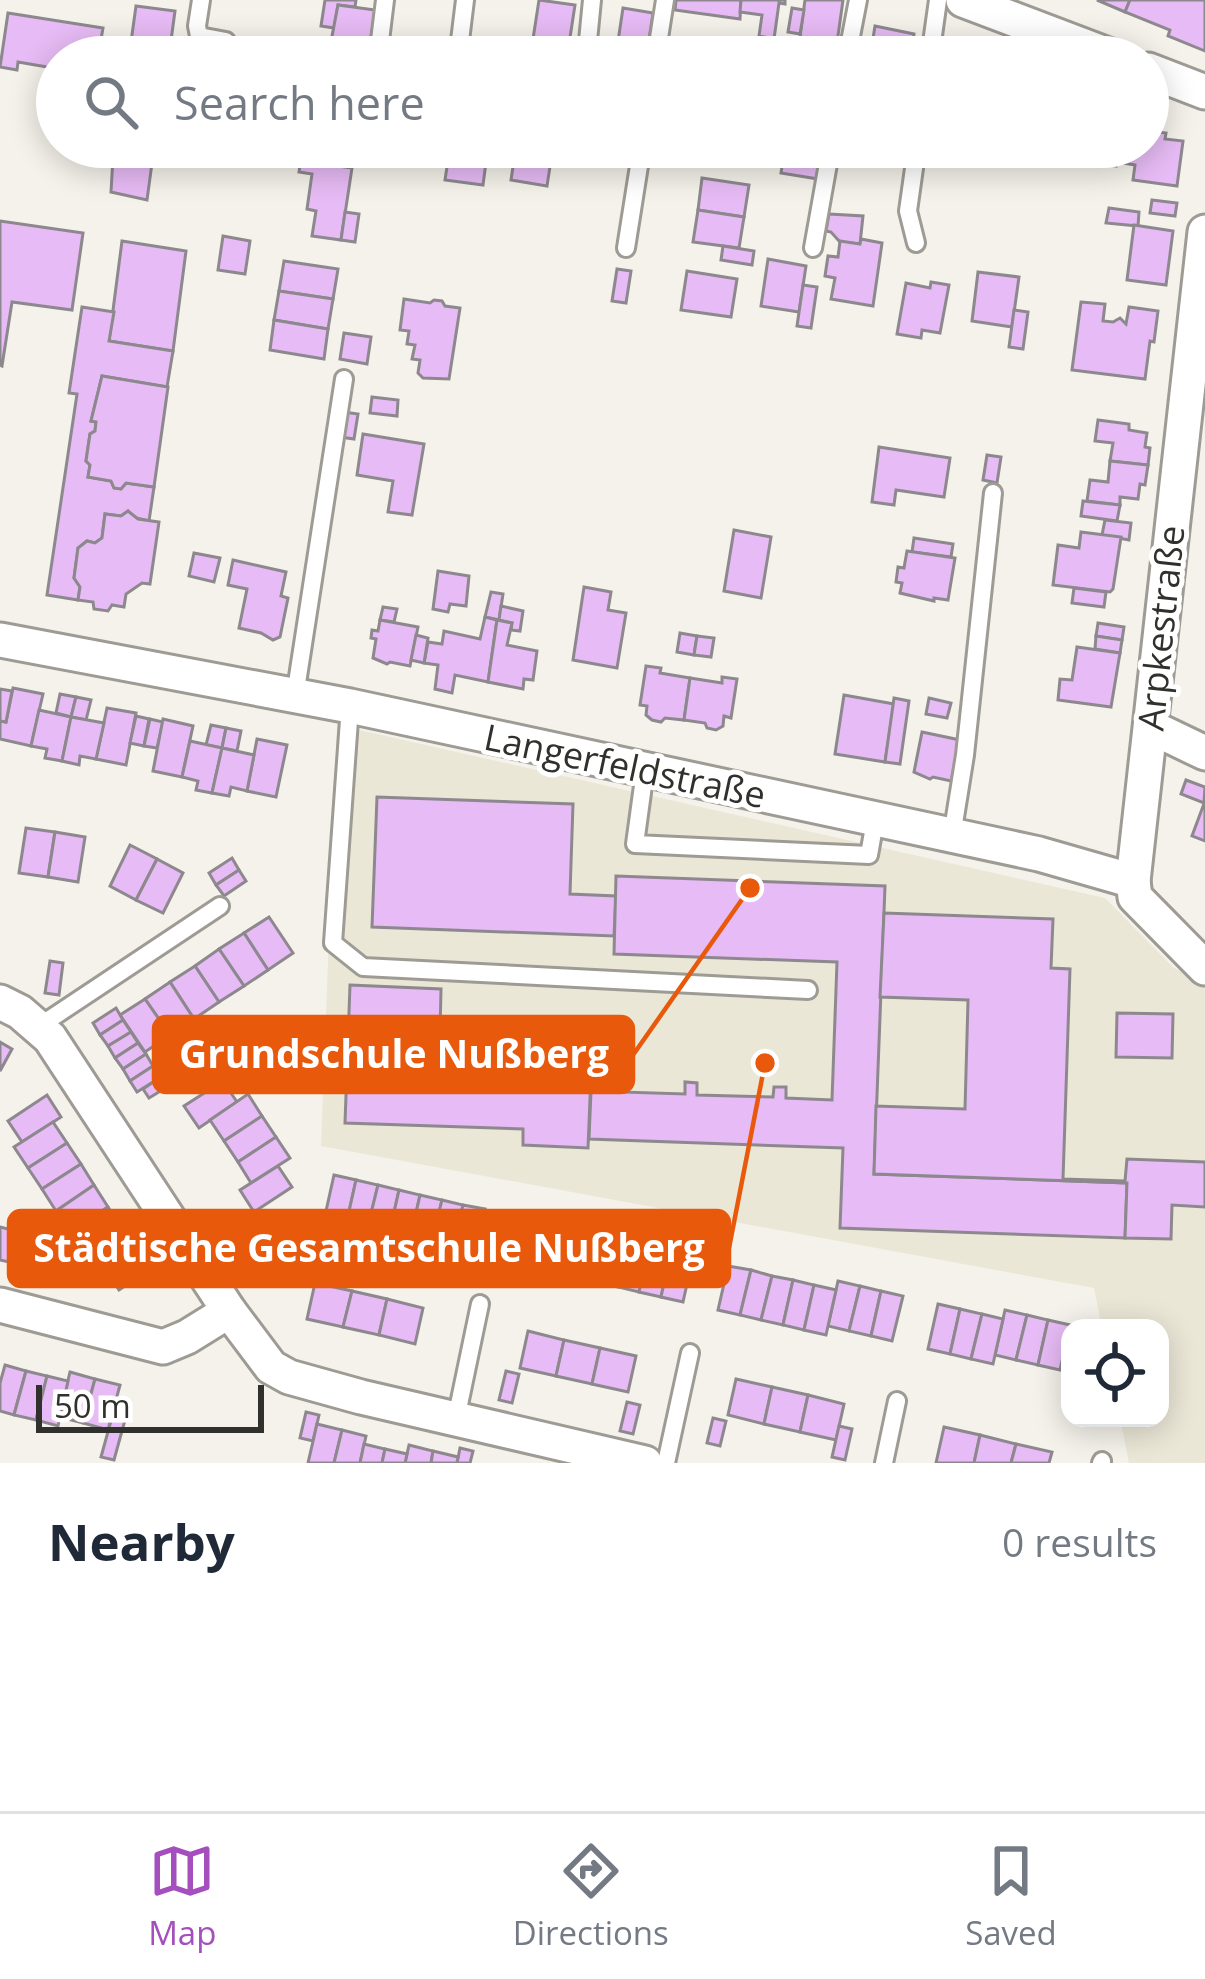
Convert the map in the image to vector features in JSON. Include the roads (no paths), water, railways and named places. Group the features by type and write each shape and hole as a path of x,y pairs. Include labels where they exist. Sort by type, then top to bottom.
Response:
{"street":[{"path":"963,0 1058,36"},
{"path":"1169,78 1205,92"},
{"name":"Arpkestraße","path":"1133,881 1197,379 1205,232"},
{"name":"Langerfeldstraße","path":"0,640 350,706 1039,854 1133,881"},
{"path":"1151,728 1205,753"},
{"path":"1133,881 1135,897 1205,968"},
{"path":"0,1002 50,1038 229,1311 272,1367 289,1377 456,1419 560,1452 645,1463"},
{"path":"0,1305 163,1347 229,1311"}],"lane":[{"path":"199,36 201,0"},
{"path":"381,36 385,0"},
{"path":"461,36 465,0"},
{"path":"588,36 592,0"},
{"path":"659,36 665,0"},
{"path":"851,36 858,0"},
{"path":"933,36 938,0"},
{"path":"626,248 639,168"},
{"path":"813,248 827,168"},
{"path":"914,168 908,211 916,243"},
{"path":"295,696 344,379"},
{"path":"952,836 993,493"},
{"path":"350,706 334,944 363,967 808,990"},
{"path":"645,771 634,844 869,855 875,820"},
{"path":"38,1028 220,906"},
{"path":"456,1419 480,1304"},
{"path":"666,1463 690,1353"},
{"path":"884,1463 897,1400"}],"place":[{"name":"Grundschule Nußberg","path":"750,888"},
{"name":"Städtische Gesamtschule Nußberg","path":"765,1063"}]}
